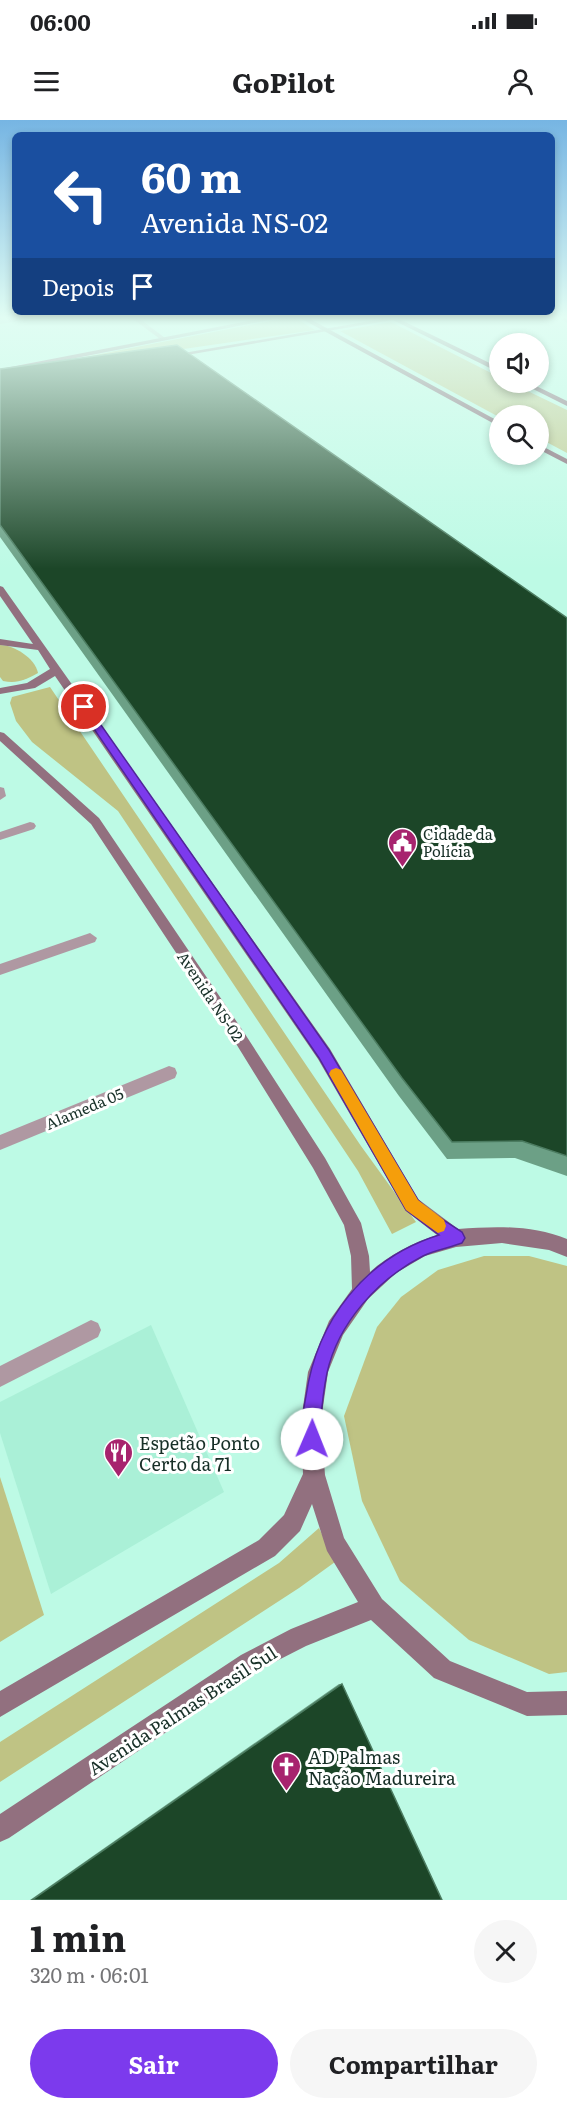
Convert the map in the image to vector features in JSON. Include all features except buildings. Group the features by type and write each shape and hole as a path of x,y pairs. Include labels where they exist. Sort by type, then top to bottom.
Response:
{"main road":[{"path":"458,402 489,419"},
{"path":"549,452 567,462"}],"street":[{"path":"0,589 324,1054 412,1205 425,1217 456,1238"},
{"path":"0,642 42,648"},
{"path":"0,691 30,687 42,682 57,669"},
{"name":"Avenida NS-02","path":"0,735 96,821 240,1038 319,1163 352,1223 360,1256 361,1292"},
{"path":"0,791 0,796"},
{"path":"0,836 30,826"},
{"path":"0,970 90,938"},
{"name":"Alameda 05","path":"0,1143 169,1073"},
{"path":"567,1248 550,1241 502,1234 456,1238 421,1249 397,1262 361,1292 336,1328 318,1372 311,1421 314,1475 335,1543 374,1607 442,1670 527,1704 567,1703"},
{"path":"0,1377 91,1330"},
{"path":"0,1705 267,1548 291,1523 314,1475"},
{"name":"Avenida Palmas Brasil Sul","path":"0,1829 249,1663 299,1637 374,1607"}],"shaded area":[{"path":"471,402 551,402 567,410 567,453 549,443 549,405 489,405 489,412"},
{"path":"0,645 23,653 33,662 38,673 21,681 3,681 0,677"},
{"path":"50,687 361,1146 416,1222 392,1234 358,1171 118,811 32,742 16,721 10,703 12,697"},
{"path":"484,1256 529,1256 567,1266 567,1672 549,1674 469,1640 400,1581 362,1501 344,1416 377,1327 401,1297 438,1270"},
{"path":"151,1325 224,1492 51,1594 0,1433 0,1402"},
{"path":"0,1477 44,1615 0,1642"},
{"path":"319,1528 335,1562 299,1588 0,1782 0,1742 279,1563"}],"slow traffic":[{"path":"336,1074 412,1205 438,1226"}],"place":[{"name":"Cidade da Polícia","path":"402,868"},
{"name":"Espetão Ponto Certo da 71","path":"118,1478"},
{"name":"AD Palmas Nação Madureira","path":"287,1792"}],"route":[{"path":"84,707 324,1054 412,1205 425,1217 456,1238 421,1249 389,1267 361,1292 336,1328 318,1372 311,1421 312,1439"}]}
